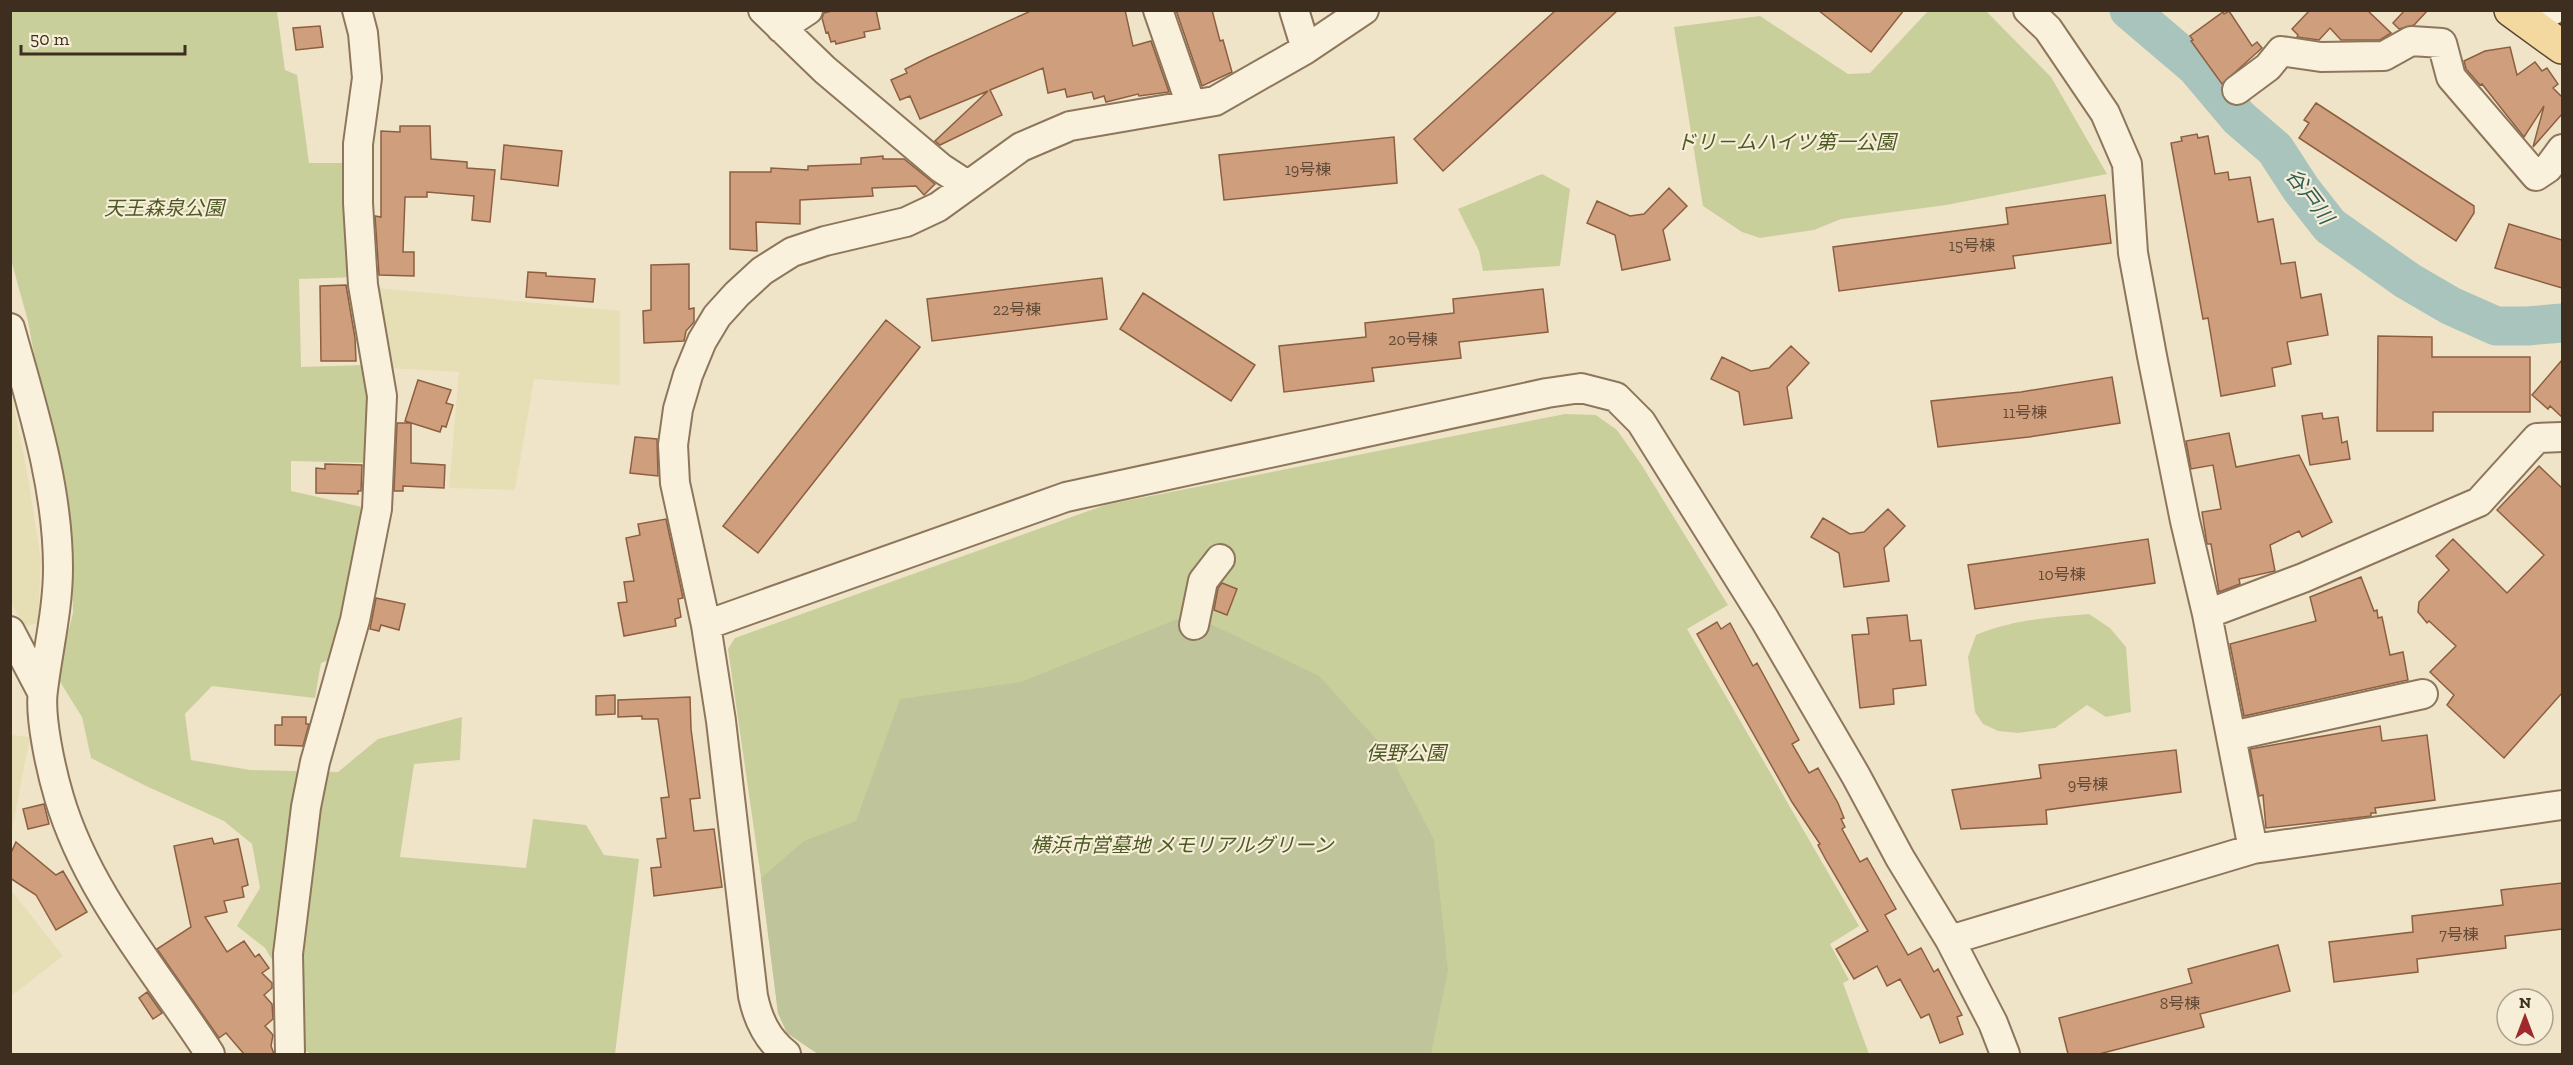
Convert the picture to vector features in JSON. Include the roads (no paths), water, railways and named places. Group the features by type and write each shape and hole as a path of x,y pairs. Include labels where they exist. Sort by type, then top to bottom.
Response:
{"main road":[{"path":"2531,15 2562,47"}],"street":[{"path":"290,1054 288,954 306,807 315,762 355,620 377,509 382,396 363,285 358,144 367,78 363,33 357,10"},
{"path":"772,19 808,10"},
{"path":"1158,10 1191,105"},
{"path":"1294,10 1306,49"},
{"path":"786,1054 767,1035 758,1018 753,996 725,752 706,625 678,503 673,445 678,409 688,375 702,341 717,316 737,294 762,271 792,252 825,241 906,222 938,207 1021,147 1070,126 1215,101 1306,49 1364,10"},
{"path":"2028,10 2048,29 2105,113 2127,164 2133,253 2253,849"},
{"path":"772,19 825,70 941,168 967,185"},
{"path":"2237,90 2268,68 2281,51 2321,57 2384,56 2411,41 2442,43 2451,77 2536,176 2548,168 2562,149"},
{"path":"10,328 46,466 55,518 58,568 55,611 42,692 50,757 59,796 72,837 111,908 210,1054"},
{"path":"706,625 1066,497 1546,393 1581,388 1616,397 1641,422 1765,620 1856,776 1900,858 1950,940 1993,1023 2005,1054"},
{"path":"2207,614 2303,578 2479,502 2537,438 2562,437"},
{"path":"1194,625 1203,580 1221,559"},
{"path":"10,631 42,692"},
{"path":"2232,736 2423,694"},
{"path":"1950,940 2253,849 2562,805"}],"waterway":[{"name":"谷戸川","path":"2129,10 2196,67 2239,118 2275,149 2301,189 2330,226 2408,281 2451,306 2496,326 2562,323"}],"park label":[{"name":"ドリ－ムハイツ第一公園","path":"1786,142"},
{"name":"天王森泉公園","path":"164,208"},
{"name":"俣野公園","path":"1406,753"},
{"name":"横浜市営墓地 メモリアルグリーン","path":"1182,845"}]}
